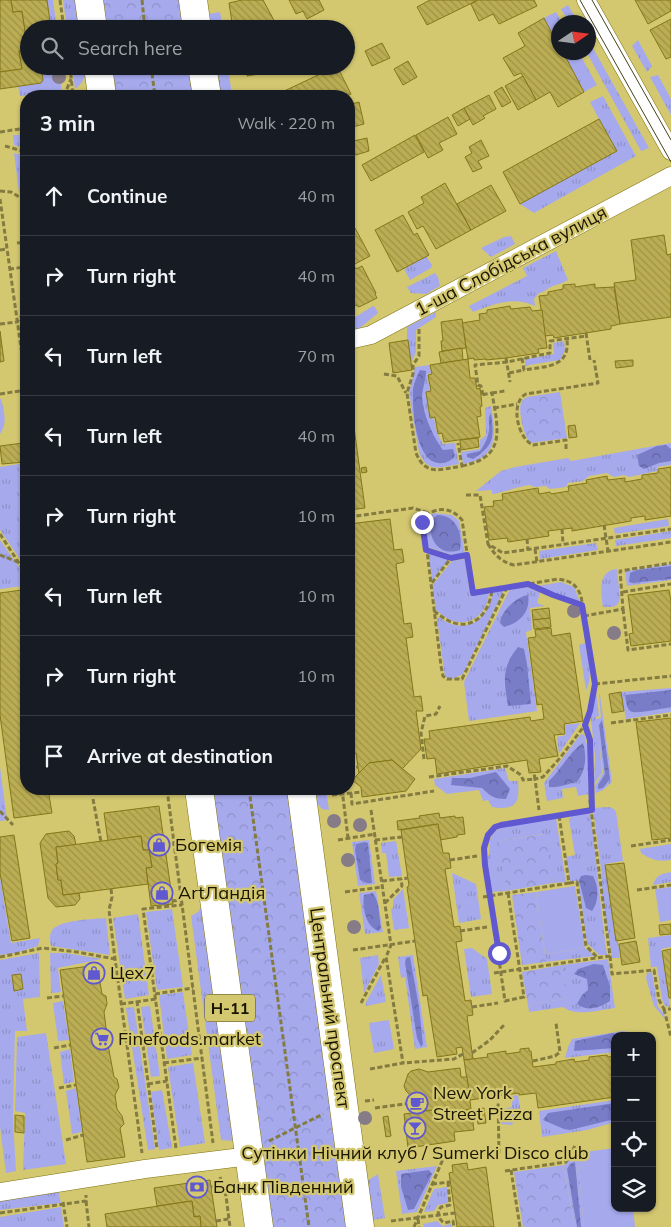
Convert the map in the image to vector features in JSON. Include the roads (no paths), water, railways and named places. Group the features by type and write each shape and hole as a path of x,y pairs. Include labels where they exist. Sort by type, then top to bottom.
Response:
{"main road":[{"path":"89,0 92,20"},
{"path":"193,0 196,20"},
{"path":"99,75 101,90"},
{"path":"203,75 205,90"},
{"name":"Н-11","path":"200,795 259,1227"},
{"name":"Центральний проспект","path":"302,795 360,1227"}],"street":[{"path":"586,0 671,151"},
{"name":"1-ша Слобідська вулиця","path":"355,339 371,335 671,176"},
{"path":"0,1192 145,1169 250,1156"}],"tram line":[{"path":"580,0 671,162"},
{"path":"592,0 671,140"}],"place":[{"name":"Богемія","path":"159,845"},
{"name":"ArtЛандія","path":"162,893"},
{"name":"Цех7","path":"94,973"},
{"name":"Finefoods.market","path":"102,1039"},
{"name":"New York Street Pizza","path":"417,1103"},
{"name":"Сутінки Нічний клуб / Sumerki Disco club","path":"415,1128"},
{"name":"Банк Південний","path":"197,1187"}]}
